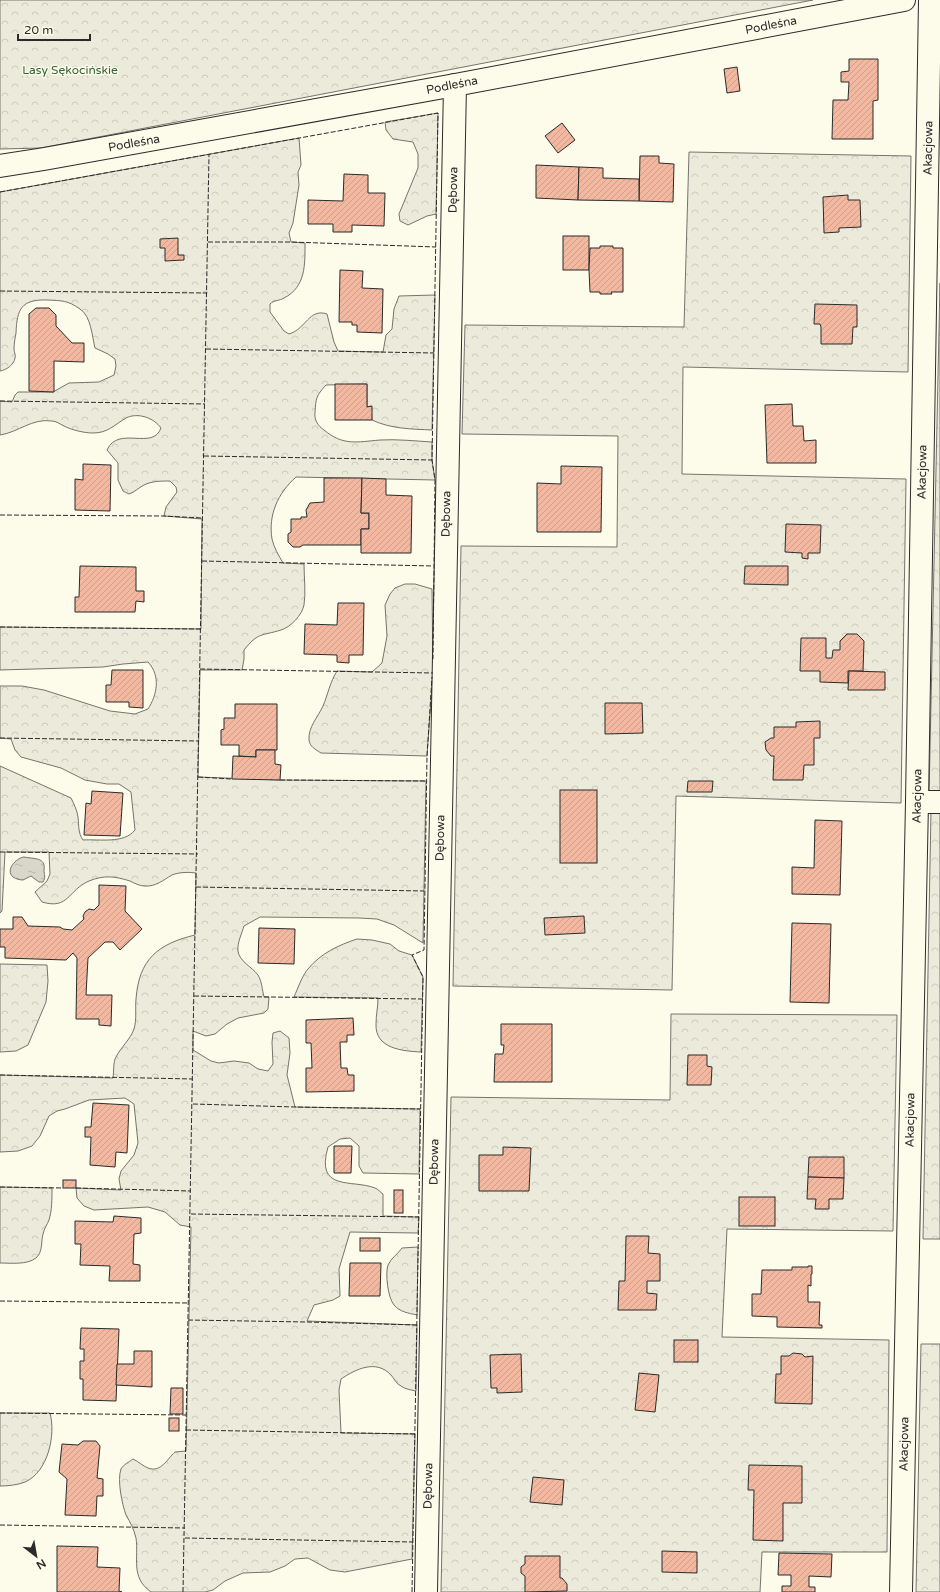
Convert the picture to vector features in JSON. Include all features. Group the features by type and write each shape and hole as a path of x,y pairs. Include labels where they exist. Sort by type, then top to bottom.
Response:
{"street":[{"name":"Podleśna","path":"0,166 455,85 904,0"},
{"name":"Akacjowa","path":"901,1592 917,802 930,0"},
{"name":"Dębowa","path":"426,1592 455,85"},
{"path":"917,802 940,802"}],"green space":[{"name":"Lasy Sękocińskie","path":"0,0 813,0 41,148 0,149"},
{"path":"438,113 436,214 427,216 408,225 400,221 399,214 418,168 418,154 413,142 393,139 386,130 385,122"},
{"path":"299,138 301,165 298,172 299,185 293,223 289,233 291,242 305,243 303,274 297,288 284,298 270,304 270,312 284,331 289,334 300,328 312,316 321,313 327,314 334,342 338,351 383,352 386,335 392,329 394,309 399,296 435,295 432,430 394,427 372,420 371,406 367,407 367,384 326,385 317,397 315,418 318,425 331,435 344,441 357,442 393,440 432,442 432,460 435,480 296,477 284,490 279,497 273,513 271,530 272,539 275,549 283,563 304,564 305,590 303,609 298,617 289,626 257,637 249,644 244,650 242,670 200,670 198,777 280,780 426,781 423,943 394,925 377,919 260,917 244,926 239,941 238,951 243,961 258,975 264,997 269,997 268,1009 264,1013 238,1018 227,1024 215,1034 206,1036 193,1031 193,1050 211,1061 219,1063 234,1061 249,1063 258,1069 268,1071 273,1064 273,1033 280,1031 289,1038 290,1053 287,1075 295,1107 420,1109 419,1174 363,1173 359,1166 359,1146 350,1138 340,1139 328,1147 325,1161 327,1171 331,1177 338,1181 377,1189 383,1194 383,1216 419,1217 418,1233 350,1232 339,1269 340,1296 333,1300 314,1305 307,1321 417,1325 416,1391 398,1384 391,1375 379,1367 366,1367 353,1372 341,1379 339,1390 341,1433 415,1434 412,1559 345,1572 330,1570 308,1558 295,1559 285,1566 270,1572 243,1573 225,1581 213,1590 205,1592 151,1592 144,1586 138,1574 136,1538 123,1505 120,1492 120,1474 121,1469 133,1459 148,1468 157,1469 175,1452 186,1451 191,1227 180,1225 165,1212 148,1207 94,1210 84,1206 77,1198 76,1188 121,1190 119,1179 121,1171 134,1155 138,1143 134,1104 125,1098 89,1100 57,1111 49,1116 40,1136 32,1146 18,1151 0,1152 0,1075 113,1078 115,1059 134,1029 138,985 141,973 146,964 153,955 171,943 195,935 196,873 184,872 175,874 156,884 148,886 141,886 119,878 99,878 82,885 63,901 51,904 42,902 35,892 47,881 50,874 49,852 5,852 2,911 0,913 0,766 71,798 77,812 79,832 83,840 118,839 125,837 135,830 131,792 119,784 107,784 85,780 61,768 21,757 15,750 11,739 0,738 0,686 22,686 44,690 110,711 135,714 148,709 151,704 154,698 156,679 155,673 148,662 103,667 0,670 0,627 201,629 202,519 164,516 166,507 177,492 176,487 170,481 150,483 129,494 123,491 118,480 118,463 107,450 112,443 119,439 151,438 157,435 161,428 150,419 141,416 131,416 111,428 98,433 78,431 55,422 45,421 32,423 0,435 0,401 12,402 18,392 53,392 69,383 99,382 114,375 116,366 115,359 95,348 89,321 84,312 72,304 65,302 39,300 26,304 19,312 14,343 14,361 5,370 0,371 0,192"},
{"path":"689,152 911,156 908,372 683,367 682,474 906,479 901,803 676,796 672,990 453,986 461,546 617,547 618,436 462,434 465,325 684,327"},
{"path":"940,283 940,797 929,797"},
{"path":"405,584 415,584 432,589 433,673 427,756 321,753 310,744 309,735 312,726 323,706 335,675 337,671 372,672 382,663 387,636 385,605 390,594 395,588"},
{"path":"931,811 940,811 940,1239 923,1239"},
{"path":"357,939 372,940 390,944 399,951 412,955 423,977 421,1052 406,1051 391,1047 380,1039 376,1024 378,998 294,997 300,982 313,963 331,950"},
{"path":"0,964 47,965 48,981 46,1002 28,1045 16,1051 0,1052"},
{"path":"671,1014 897,1015 893,1231 727,1229 722,1337 889,1340 887,1552 762,1552 760,1592 441,1592 451,1097 670,1100"},
{"path":"0,1187 52,1188 49,1220 43,1232 40,1253 36,1258 28,1262 0,1263"},
{"path":"418,1247 417,1315 402,1311 392,1302 388,1286 387,1269 389,1263 402,1248"},
{"path":"921,1344 940,1344 940,1592 916,1592"},
{"path":"0,1413 50,1413 52,1422 51,1442 45,1462 33,1477 25,1482 0,1486"}],"water":[{"path":"24,857 38,859 43,863 45,877 43,882 39,882 31,876 23,880 13,877 10,871 12,865"}],"building":[{"path":"849,59 878,59 878,100 873,101 873,139 832,139 833,100 848,100 849,82 841,82 841,72 849,71"},
{"path":"737,67 740,91 727,93 724,69"},
{"path":"562,123 575,140 558,153 545,136"},
{"path":"640,156 659,156 659,163 674,164 673,202 639,201"},
{"path":"536,165 579,167 578,200 536,198"},
{"path":"579,167 603,168 603,178 639,179 639,201 578,200"},
{"path":"344,174 368,175 368,193 385,193 384,226 352,225 352,232 333,232 333,224 308,224 308,200 343,201"},
{"path":"848,195 848,200 860,200 861,227 839,228 839,232 824,233 823,197"},
{"path":"563,236 589,236 589,270 563,270"},
{"path":"178,238 178,255 184,255 184,260 165,261 165,248 160,248 160,239"},
{"path":"600,246 623,248 623,292 600,294 600,292 590,292 590,248 600,248"},
{"path":"340,270 363,271 362,288 383,289 382,333 357,332 357,325 352,325 352,322 339,322"},
{"path":"815,304 857,305 857,327 853,327 852,344 821,344 820,324 814,324"},
{"path":"36,308 49,308 56,315 56,326 72,343 84,343 84,362 54,361 54,392 29,391 29,314"},
{"path":"335,384 367,384 367,407 372,406 372,420 335,420"},
{"path":"792,404 793,426 803,426 804,441 816,440 816,463 767,463 765,405"},
{"path":"83,464 111,465 110,511 75,510 75,479 83,480"},
{"path":"561,466 602,467 601,532 537,532 537,483 561,484"},
{"path":"324,478 362,478 361,513 369,513 369,529 361,529 361,545 303,545 300,547 293,547 288,542 288,534 291,532 291,519 301,519 301,517 307,517 306,510 310,503 324,502"},
{"path":"362,478 386,479 386,495 412,496 411,553 361,553 361,529 369,529 369,513 361,513"},
{"path":"786,524 821,525 820,553 808,553 808,559 802,558 802,553 785,552"},
{"path":"80,566 136,567 136,591 144,591 144,602 136,601 135,612 75,612 75,597 79,597"},
{"path":"745,566 788,566 788,585 744,584"},
{"path":"338,603 364,603 363,655 349,655 349,663 337,662 337,655 304,654 305,624 337,625"},
{"path":"847,634 857,634 864,641 863,671 848,671 848,683 820,682 820,671 800,671 801,638 826,638 826,658 832,658 833,650 840,650 840,641"},
{"path":"112,670 143,670 143,708 129,707 129,702 106,702 106,685 111,685"},
{"path":"849,671 885,672 885,690 848,690"},
{"path":"605,703 642,703 643,733 605,734"},
{"path":"235,704 277,704 277,750 256,750 256,757 239,756 239,745 221,745 221,730 224,729 224,718 235,718"},
{"path":"820,721 820,738 814,738 814,765 804,765 803,780 773,780 774,756 771,756 766,750 765,742 771,738 774,738 774,727 796,727 796,722"},
{"path":"256,750 275,750 275,764 281,765 280,780 232,779 233,756 256,757"},
{"path":"688,781 713,781 712,792 687,792"},
{"path":"560,790 597,790 597,863 560,863"},
{"path":"92,791 123,793 120,836 84,835 86,803 91,804"},
{"path":"815,820 842,821 840,895 792,894 792,867 814,868"},
{"path":"99,885 126,886 125,911 142,929 120,950 113,942 105,942 88,958 86,995 112,995 111,1026 99,1025 99,1019 76,1019 77,958 73,953 66,960 5,958 5,947 0,947 0,929 13,929 13,917 22,917 28,926 60,927 63,929 72,930 84,919 83,916 85,912 89,909 94,910 99,905"},
{"path":"584,916 585,933 545,935 544,918"},
{"path":"792,923 831,924 829,1003 790,1002"},
{"path":"259,928 295,929 294,964 258,963"},
{"path":"353,1018 354,1035 347,1035 347,1042 340,1042 341,1068 347,1068 348,1075 354,1075 354,1091 306,1092 306,1068 312,1068 311,1043 306,1043 306,1020"},
{"path":"501,1024 552,1024 552,1082 494,1082 495,1054 503,1054 504,1045 501,1045"},
{"path":"688,1055 707,1055 707,1066 712,1067 711,1085 687,1085"},
{"path":"93,1103 129,1105 127,1153 116,1152 115,1167 90,1165 91,1137 85,1137 85,1127 91,1127"},
{"path":"334,1146 352,1146 351,1173 334,1173"},
{"path":"503,1147 531,1148 529,1191 479,1191 479,1155 503,1155"},
{"path":"809,1157 844,1157 844,1178 808,1177"},
{"path":"808,1177 844,1178 843,1199 829,1199 829,1209 815,1209 816,1199 807,1199"},
{"path":"63,1180 76,1180 76,1188 63,1188"},
{"path":"394,1190 403,1190 403,1213 394,1213"},
{"path":"739,1197 775,1197 775,1226 739,1226"},
{"path":"114,1216 141,1218 141,1233 134,1234 133,1264 140,1265 140,1281 109,1281 110,1266 80,1265 81,1244 75,1244 75,1221 113,1222"},
{"path":"626,1236 649,1236 648,1253 660,1254 660,1281 647,1281 647,1293 657,1294 656,1310 618,1310 619,1281 625,1281"},
{"path":"360,1238 380,1238 380,1251 360,1251"},
{"path":"350,1263 381,1263 380,1296 349,1296"},
{"path":"812,1266 812,1274 811,1286 808,1285 808,1302 820,1302 819,1325 822,1325 822,1328 777,1327 777,1317 752,1316 752,1294 761,1294 762,1270 792,1270 792,1267"},
{"path":"81,1328 119,1329 116,1401 83,1400 83,1379 80,1379 80,1361 84,1361 84,1349 80,1349"},
{"path":"674,1340 698,1340 698,1362 674,1362"},
{"path":"134,1351 152,1351 152,1387 116,1385 117,1364 134,1364"},
{"path":"793,1353 802,1354 805,1357 813,1356 812,1404 775,1403 776,1374 781,1374 781,1356 789,1356"},
{"path":"521,1354 522,1392 497,1393 497,1388 491,1388 490,1355"},
{"path":"639,1373 659,1375 655,1412 635,1410"},
{"path":"171,1388 183,1388 183,1414 170,1414"},
{"path":"169,1418 179,1418 179,1431 169,1431"},
{"path":"83,1441 96,1441 100,1446 97,1478 103,1479 103,1496 97,1496 96,1516 65,1515 67,1479 59,1472 62,1444 78,1445"},
{"path":"749,1465 802,1466 802,1503 783,1503 783,1541 753,1540 754,1490 748,1490"},
{"path":"533,1477 564,1480 562,1505 530,1502"},
{"path":"57,1546 98,1547 97,1567 120,1568 119,1591 122,1592 57,1592"},
{"path":"662,1551 697,1552 697,1573 662,1572"},
{"path":"779,1553 832,1554 831,1577 809,1576 809,1587 815,1587 815,1592 782,1592 782,1586 791,1586 791,1575 778,1575"},
{"path":"525,1556 560,1556 560,1578 562,1578 567,1584 567,1591 525,1592 525,1576 521,1573 521,1567 525,1564"}],"fence":[{"path":"0,192 438,113 432,460 435,480 433,659"},
{"path":"183,1592 209,155"},
{"path":"208,242 291,242 436,247"},
{"path":"0,291 207,293"},
{"path":"206,349 434,353"},
{"path":"0,401 205,404"},
{"path":"204,456 432,460"},
{"path":"0,515 164,516 202,518"},
{"path":"202,561 433,566"},
{"path":"0,627 201,629"},
{"path":"200,669 433,673"},
{"path":"412,1592 423,977 412,955 424,950 427,756 432,677"},
{"path":"0,738 199,741"},
{"path":"198,777 232,779"},
{"path":"280,780 426,781"},
{"path":"0,852 198,854"},
{"path":"196,887 424,891"},
{"path":"194,996 422,999"},
{"path":"0,1075 193,1079"},
{"path":"193,1104 420,1109"},
{"path":"0,1187 63,1188"},
{"path":"76,1188 191,1191"},
{"path":"191,1214 419,1217"},
{"path":"0,1301 189,1303"},
{"path":"188,1320 417,1325"},
{"path":"0,1413 186,1415"},
{"path":"186,1430 415,1434"},
{"path":"0,1525 185,1528"},
{"path":"185,1538 413,1542"}]}
